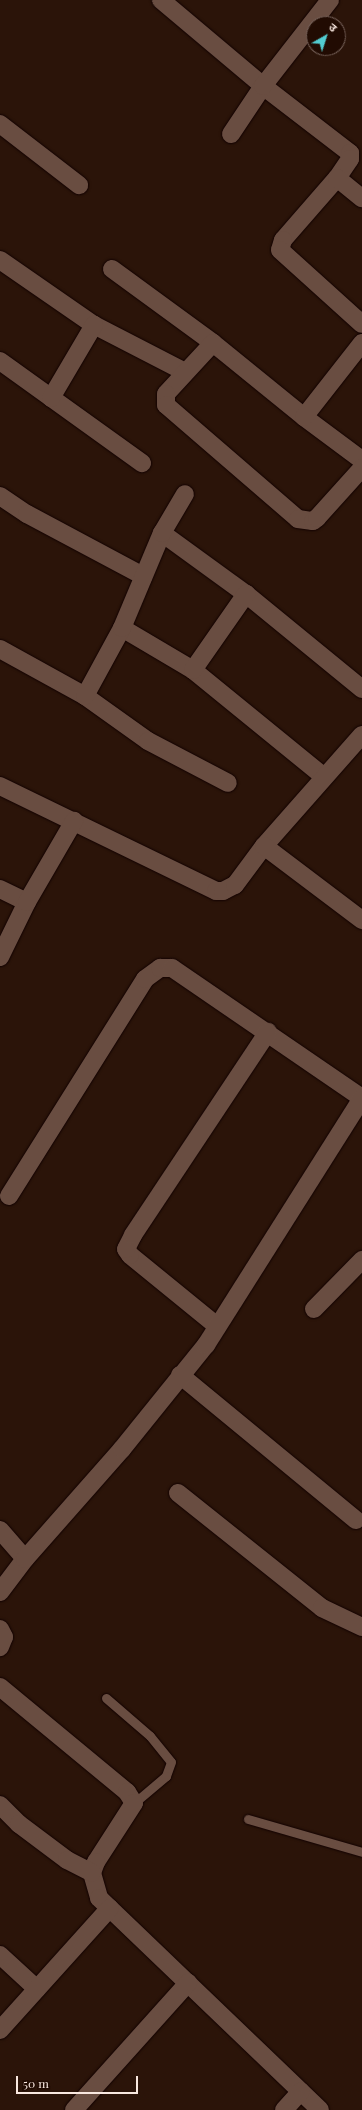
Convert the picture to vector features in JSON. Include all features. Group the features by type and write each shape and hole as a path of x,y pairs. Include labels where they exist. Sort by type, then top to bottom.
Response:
{"street":[{"path":"161,0 264,86 348,150 350,159 337,178 283,240 280,250 282,254 362,324"},
{"path":"231,134 264,86 330,0"},
{"path":"0,124 79,185"},
{"path":"337,178 362,198"},
{"path":"0,260 94,325 185,372"},
{"path":"112,269 213,343 304,417 362,460"},
{"path":"52,398 94,325"},
{"path":"213,343 166,394 166,405 298,519 313,521 318,518 362,468"},
{"path":"304,417 362,343"},
{"path":"0,361 142,463"},
{"path":"85,696 122,628 162,533 185,494"},
{"path":"0,496 27,514 144,576"},
{"path":"162,533 246,594 362,689"},
{"path":"193,670 246,594"},
{"path":"122,628 193,670 324,778"},
{"path":"0,649 85,696 148,740 228,783"},
{"path":"0,786 216,891 223,891 235,885 264,846 362,735"},
{"path":"0,957 27,902 74,821"},
{"path":"264,846 362,920"},
{"path":"0,889 27,902"},
{"path":"0,1592 25,1559 122,1449 217,1326 362,1098 268,1032 172,968 154,971 145,979 9,1196"},
{"path":"217,1326 130,1255 126,1249 133,1235 268,1032"},
{"path":"314,1309 362,1260"},
{"path":"180,1375 356,1520"},
{"path":"178,1493 322,1608 362,1627"},
{"path":"0,1530 25,1559"},
{"path":"0,1629 4,1637 0,1647"},
{"path":"0,1687 127,1792 134,1803 102,1852 92,1873 99,1898 320,2110"},
{"path":"0,1805 19,1824 61,1856 92,1873"},
{"path":"0,2030 110,1908"},
{"path":"0,1955 37,1989"},
{"path":"74,2110 188,1983"},
{"path":"284,2110 301,2091"}],"lane":[{"path":"106,1698 150,1736 171,1762 166,1776 134,1803"},
{"path":"248,1819 362,1852"}]}
